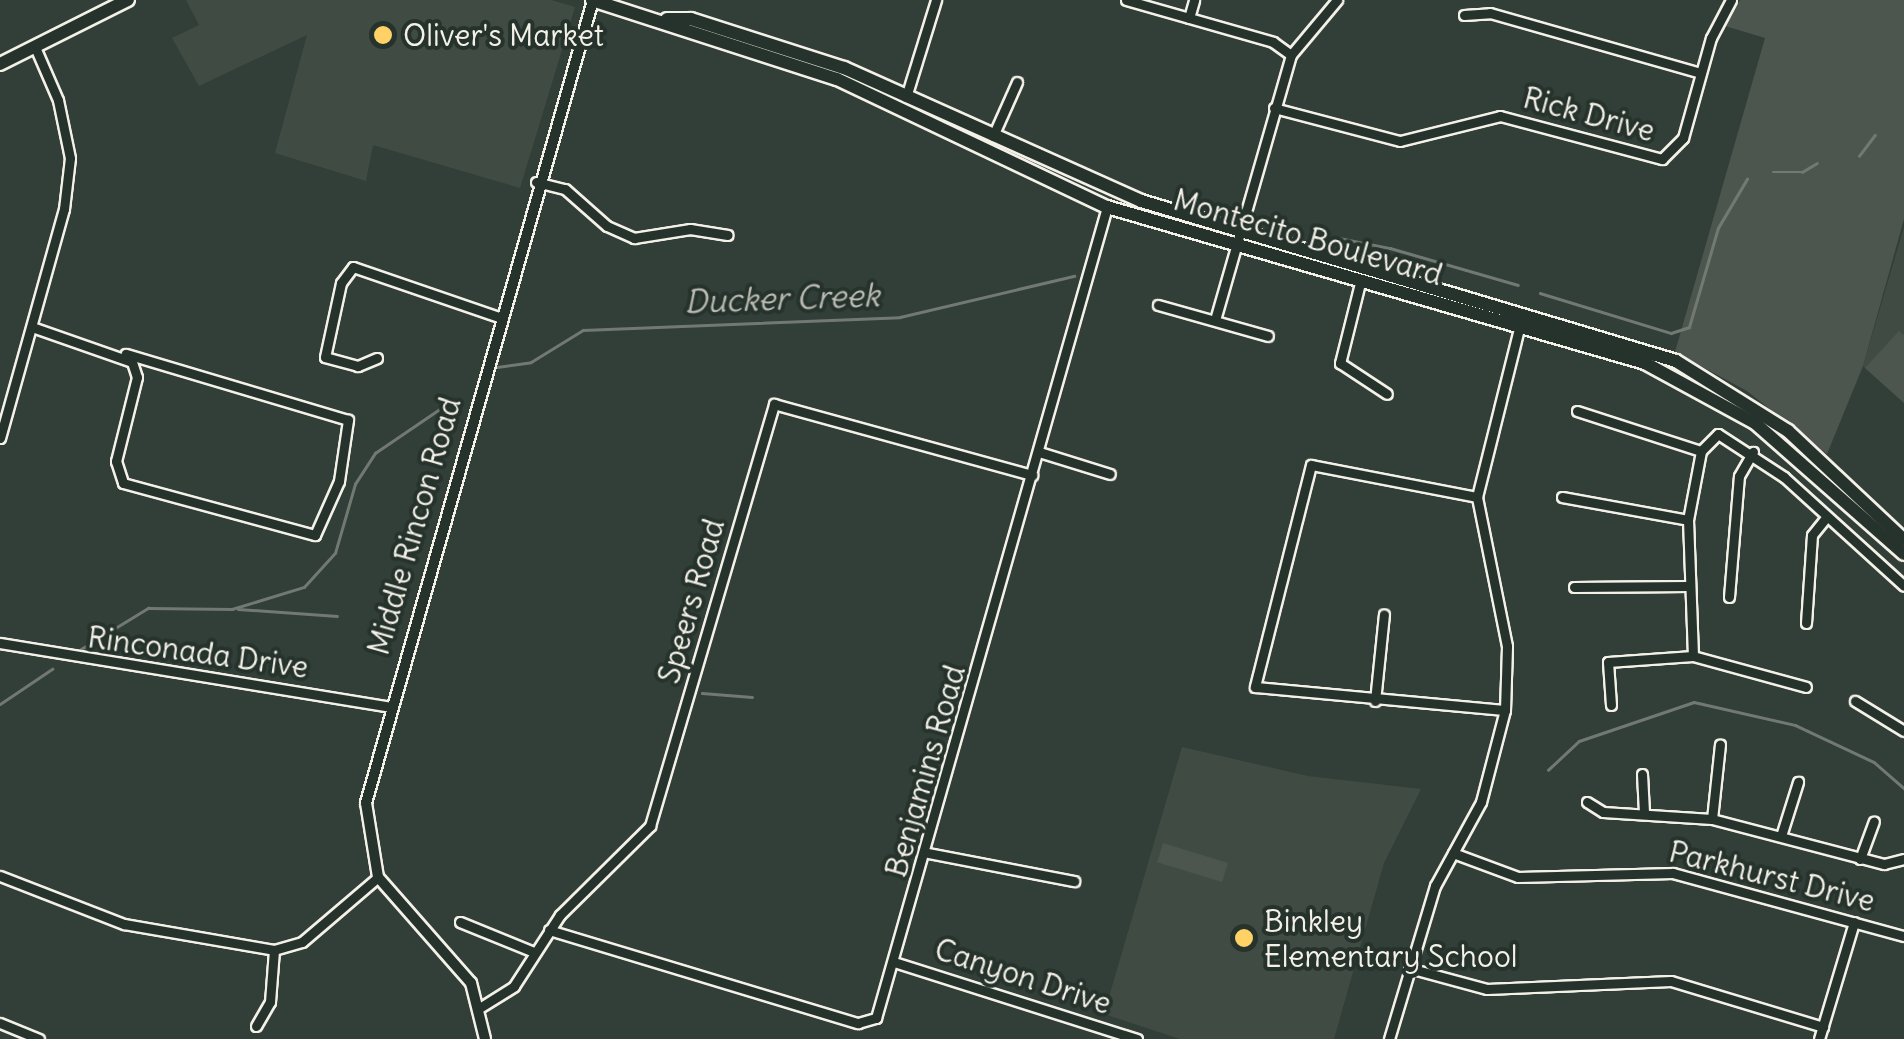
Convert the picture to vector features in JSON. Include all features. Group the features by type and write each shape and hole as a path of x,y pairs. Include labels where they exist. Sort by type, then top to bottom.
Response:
{"main road":[{"path":"0,64 128,0"},
{"name":"Montecito Boulevard","path":"593,0 665,20 691,19 776,46 904,103 1107,207 1239,236 1676,361 1788,430 1904,540"},
{"name":"Montecito Boulevard","path":"904,103 992,136 1105,188 1239,236 1362,278 1644,363 1710,395 1767,432 1904,554"}],"street":[{"name":"Middle Rincon Road","path":"378,876 366,806 390,706 536,182 593,0"},
{"path":"904,103 936,0"},
{"path":"1126,0 1273,42 1292,55"},
{"path":"1189,18 1194,0"},
{"path":"1215,320 1292,55 1337,0"},
{"name":"Rick Drive","path":"1274,108 1400,141 1477,116 1508,117 1656,160 1680,144 1701,73 1731,0"},
{"path":"1464,16 1490,13 1701,73"},
{"path":"0,438 32,328 70,158 58,100 35,47"},
{"path":"992,136 1017,82"},
{"path":"536,182 565,190 607,226 634,238 690,230 728,235"},
{"name":"Benjamins Road","path":"549,930 858,1023 876,1018 928,853 1107,207"},
{"path":"377,358 358,366 326,357 341,283 354,266 499,317"},
{"path":"1362,278 1340,363 1387,394"},
{"path":"1158,305 1268,336"},
{"path":"1389,1039 1409,968 1453,853 1482,802 1505,710 1508,646 1477,497 1520,324"},
{"path":"32,328 126,354 344,416 352,431 315,535 123,484 116,462 137,378 126,354"},
{"name":"Speers Road","path":"481,1007 514,986 549,930 650,826 774,404 1032,476"},
{"path":"1577,411 1701,451"},
{"path":"1692,656 1688,520 1701,451 1723,434 1752,452 1904,586"},
{"path":"1039,452 1110,474"},
{"path":"1729,597 1739,476 1752,452"},
{"path":"1477,497 1396,488 1311,465 1255,687 1505,710"},
{"path":"1562,497 1688,520"},
{"path":"1806,623 1812,534 1825,520"},
{"path":"1574,587 1688,586"},
{"path":"1375,701 1384,614"},
{"name":"Rinconada Drive","path":"0,643 390,706"},
{"path":"1611,705 1608,662 1692,656 1806,687"},
{"path":"1855,701 1904,731"},
{"path":"1712,818 1720,744"},
{"path":"1642,774 1644,812"},
{"path":"1781,836 1798,782"},
{"path":"1586,802 1604,812 1712,818 1860,859 1904,859"},
{"path":"1860,859 1874,821"},
{"path":"928,853 1074,881"},
{"name":"Parkhurst Drive","path":"1453,853 1518,877 1673,873 1904,936"},
{"path":"0,876 124,924 274,950 302,942 378,876 458,966 481,1007 486,1039"},
{"path":"460,922 534,952"},
{"path":"1819,1039 1854,922"},
{"path":"256,1026 270,1002 274,950"},
{"name":"Canyon Drive","path":"894,962 1136,1039"},
{"path":"1409,968 1486,990 1671,981 1823,1027"},
{"path":"0,1023 39,1039"}],"shaded area":[{"path":"186,0 551,0 575,7 520,188 373,145 366,181 275,153 307,35 199,86 172,38 199,25"},
{"path":"1740,0 1904,0 1904,219 1863,366 1827,454 1747,391 1675,352 1765,38 1725,26"},
{"path":"1904,227 1904,403 1863,366"},
{"path":"1899,331 1904,335 1904,403 1865,368"},
{"name":"Binkley Elementary School","path":"1182,747 1308,776 1421,789 1384,863 1334,1039 1180,1039 1104,1014"},
{"path":"1163,843 1228,863 1222,882 1157,862"}],"waterway":[{"name":"Ducker Creek","path":"1859,156 1875,135"},
{"name":"Ducker Creek","path":"1773,172 1802,172 1817,163"},
{"name":"Ducker Creek","path":"1540,293 1671,333 1689,327 1718,228 1747,179"},
{"name":"Ducker Creek","path":"1324,244 1339,238 1390,248 1518,285"},
{"name":"Ducker Creek","path":"497,367 531,362 583,330 900,317 1074,276"},
{"name":"Ducker Creek","path":"81,649 148,608 232,609 304,587 335,553 355,484 375,453 450,402"},
{"path":"238,609 337,616"},
{"name":"Ducker Creek","path":"0,704 52,669"},
{"path":"702,693 752,697"},
{"path":"1548,770 1579,741 1694,702 1795,725 1874,762 1904,788"}],"place":[{"name":"Oliver's Market","path":"383,35"},
{"name":"Binkley Elementary School","path":"1244,938"}]}
